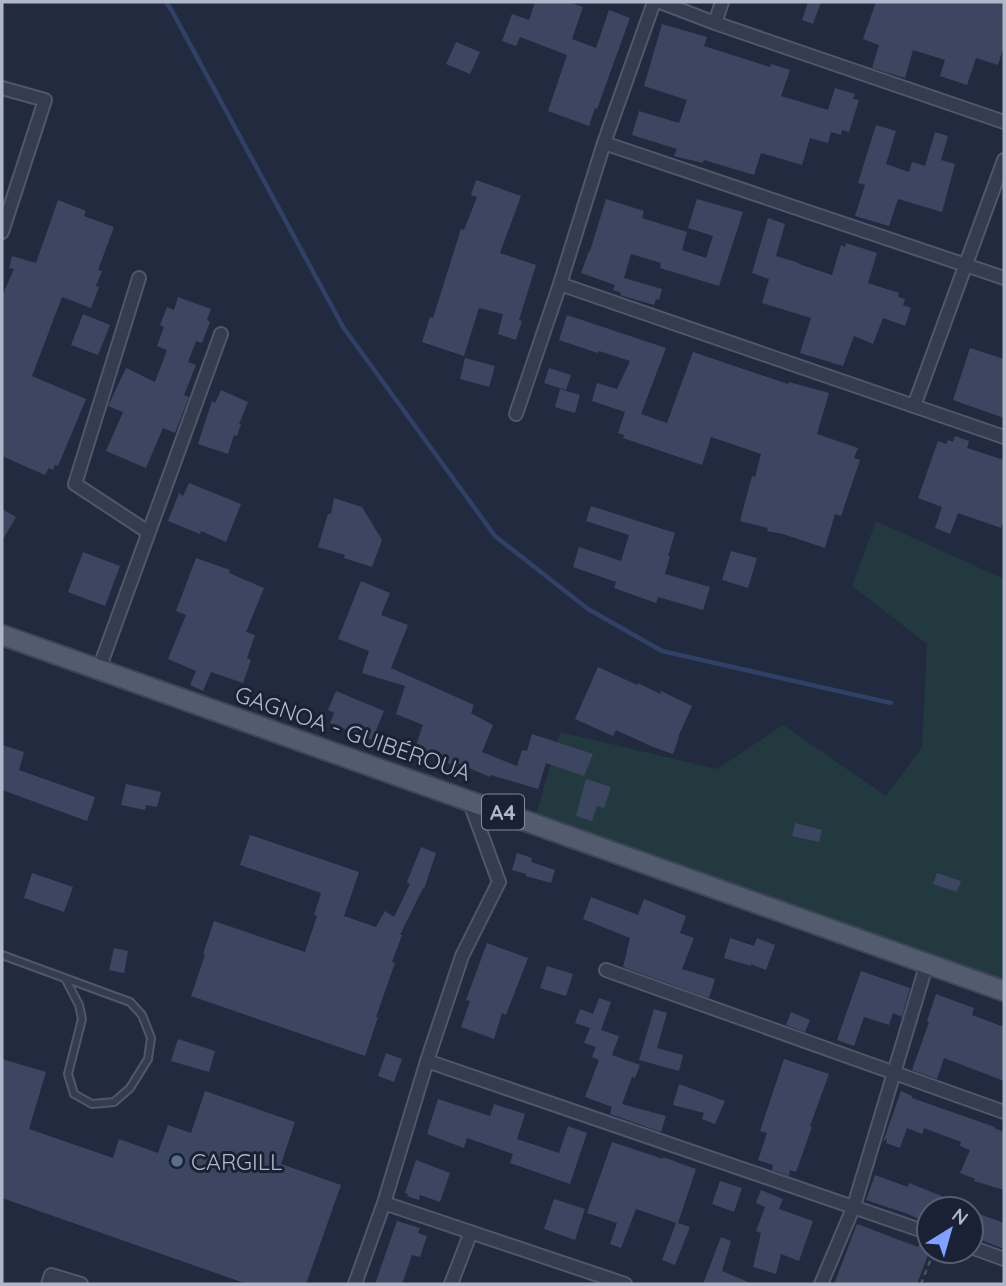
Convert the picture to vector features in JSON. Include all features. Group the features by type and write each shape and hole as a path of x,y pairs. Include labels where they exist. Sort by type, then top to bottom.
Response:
{"main road":[{"name":"GAGNOA - GUIBÉROUA","path":"2,635 1004,991"}],"street":[{"path":"516,414 604,142 654,2"},
{"path":"660,2 1004,122"},
{"path":"715,23 722,2"},
{"path":"2,88 45,100 2,232"},
{"path":"604,142 1004,278"},
{"path":"914,406 1004,160"},
{"path":"139,278 75,484 148,532"},
{"path":"559,284 1004,437"},
{"path":"99,669 221,334"},
{"path":"355,1284 384,1203 462,956 499,882 469,800"},
{"path":"821,1284 854,1206 927,963"},
{"path":"606,970 1004,1112"},
{"path":"427,1061 915,1228"},
{"path":"384,1203 625,1284"},
{"path":"451,1284 471,1233"},
{"path":"985,1252 1004,1259"},
{"path":"48,1284 51,1275 81,1284"}],"lane":[{"path":"2,955 65,978 130,1002 142,1015 151,1038 148,1059 130,1088 114,1102 92,1104 74,1094 68,1074 82,1019 79,1005 65,978"}],"path":[{"path":"921,1284 928,1265"}],"shaded area":[{"path":"876,521 1004,579 1004,989 535,818 560,732 717,769 783,725 886,796 922,747 927,644 852,586"}],"building":[{"path":"535,2 568,2 583,7 572,39 596,48 609,10 630,18 589,126 548,111 567,55 520,37 516,46 502,41 512,14 529,20"},
{"path":"808,2 821,2 813,24 802,20"},
{"path":"876,2 1004,2 1004,45 998,65 976,58 967,85 940,76 945,60 913,50 905,78 872,68 879,45 863,39"},
{"path":"662,24 707,37 704,46 770,67 771,64 790,70 781,96 828,110 835,88 855,94 853,99 859,100 849,132 842,130 841,135 831,132 828,143 810,138 802,165 761,153 754,175 704,160 703,163 674,156 677,149 632,135 639,111 679,123 687,100 644,86"},
{"path":"456,42 480,52 470,74 446,64"},
{"path":"876,125 896,131 886,164 909,172 912,162 925,166 935,132 948,136 941,160 955,164 942,212 898,199 889,226 855,216 865,185 858,183"},
{"path":"476,180 521,196 500,253 536,265 519,320 522,321 516,340 498,334 503,314 479,308 464,356 422,342 430,317 433,318 461,229 464,230 477,197 471,195"},
{"path":"606,199 644,211 642,218 687,232 682,250 706,258 713,236 688,228 697,199 743,212 719,286 660,268 661,263 631,254 624,278 662,289 659,300 656,299 654,305 620,295 621,293 613,290 615,285 581,273"},
{"path":"58,200 86,211 84,216 114,227 98,270 102,271 91,308 62,297 32,376 86,399 58,466 55,465 53,470 49,468 45,475 2,456 2,296 14,269 9,268 12,256 36,263"},
{"path":"768,218 785,224 776,256 832,275 841,245 845,247 846,243 877,253 868,283 899,293 898,297 905,299 903,305 911,308 905,326 883,318 873,344 854,336 843,366 800,353 811,318 762,303 769,279 752,273"},
{"path":"178,297 211,309 207,320 210,322 202,343 196,341 188,362 196,365 184,395 189,397 175,433 163,428 146,468 106,451 123,412 108,406 126,368 155,382 167,350 157,346 164,327 160,325 167,307 174,310"},
{"path":"83,314 110,325 98,355 71,345"},
{"path":"567,315 666,348 641,414 667,423 693,352 788,384 789,382 829,393 817,434 858,448 854,458 860,460 841,516 835,514 825,548 740,521 761,454 711,437 702,465 623,438 624,435 618,433 625,412 592,401 597,383 617,389 630,361 559,340"},
{"path":"970,348 1004,359 1004,418 953,400"},
{"path":"465,358 495,366 489,387 460,379"},
{"path":"549,368 571,375 566,390 544,383"},
{"path":"560,389 580,395 575,413 555,407"},
{"path":"221,390 248,402 228,454 198,444 212,401 215,403"},
{"path":"955,436 969,441 967,448 1004,460 1004,518 1001,528 958,513 950,534 935,528 942,507 918,498 938,441 946,444 948,440 953,442"},
{"path":"189,483 241,504 226,542 168,521 179,493 183,496"},
{"path":"334,498 362,507 382,540 372,567 318,547 328,514 331,514"},
{"path":"591,506 675,533 665,574 710,587 703,610 658,597 656,603 614,588 616,582 573,567 579,547 621,561 629,535 586,521"},
{"path":"2,509 16,517 2,541"},
{"path":"731,551 757,558 748,588 722,580"},
{"path":"83,552 120,566 105,606 68,592"},
{"path":"196,558 230,570 229,573 264,588 246,632 255,635 247,658 251,660 243,683 211,672 203,691 190,685 196,671 168,659 186,615 176,611"},
{"path":"361,581 390,593 381,615 408,625 391,668 474,705 471,713 493,725 482,752 517,766 522,750 527,751 532,734 593,754 584,776 546,763 538,789 491,775 490,777 457,763 456,766 414,751 423,725 396,714 405,686 362,673 369,651 338,639"},
{"path":"598,667 692,706 673,754 616,730 613,736 575,719"},
{"path":"336,691 384,711 372,740 330,723 334,713 328,710"},
{"path":"2,745 24,752 19,770 95,797 87,821 2,790"},
{"path":"586,779 611,787 604,808 597,806 592,821 576,816"},
{"path":"126,784 161,792 157,807 146,805 145,810 121,805"},
{"path":"795,823 822,830 819,842 792,836"},
{"path":"250,835 359,872 344,916 376,927 385,911 394,917 410,884 407,882 421,847 436,853 424,889 400,935 392,962 395,963 365,1056 191,996 214,921 305,952 317,916 314,915 321,893 240,865"},
{"path":"517,853 532,858 531,862 555,870 551,883 512,870"},
{"path":"32,873 73,887 64,912 24,898"},
{"path":"937,873 961,881 957,892 933,884"},
{"path":"591,897 638,915 644,899 686,916 680,933 694,938 682,969 715,979 709,998 623,967 630,938 583,919"},
{"path":"730,938 754,946 757,938 775,945 766,970 724,958"},
{"path":"487,943 528,958 506,1015 502,1013 494,1039 461,1027 470,1001 466,1000"},
{"path":"114,948 128,951 124,973 109,970"},
{"path":"547,966 573,974 566,996 540,988"},
{"path":"861,971 910,988 902,1017 893,1013 889,1025 864,1017 854,1046 837,1040"},
{"path":"936,994 974,1008 972,1015 1004,1027 1004,1081 944,1058 937,1079 912,1070"},
{"path":"599,998 611,1002 601,1030 619,1036 612,1055 640,1065 635,1078 632,1077 622,1104 666,1116 661,1132 610,1114 612,1107 585,1097 599,1060 592,1057 596,1047 584,1043 590,1028 575,1023 580,1009 593,1014"},
{"path":"654,1009 667,1013 657,1048 683,1055 679,1071 639,1060"},
{"path":"791,1012 810,1020 805,1032 786,1025"},
{"path":"178,1039 215,1051 209,1072 171,1061"},
{"path":"386,1053 402,1059 394,1082 378,1076"},
{"path":"2,1059 46,1072 29,1129 113,1158 119,1139 158,1153 168,1125 191,1133 205,1091 295,1122 281,1164 341,1185 306,1284 247,1284 2,1198"},
{"path":"784,1059 829,1074 796,1172 790,1170 789,1176 772,1170 773,1165 758,1160 767,1133 760,1131"},
{"path":"679,1084 725,1101 715,1124 702,1119 704,1113 673,1105"},
{"path":"901,1091 912,1098 1004,1132 1004,1190 974,1181 975,1179 960,1173 970,1150 960,1146 961,1142 924,1128 922,1134 907,1128 900,1148 886,1143 887,1138 883,1142"},
{"path":"438,1099 490,1116 494,1104 525,1114 517,1139 559,1153 568,1126 587,1133 570,1184 510,1163 513,1154 467,1138 464,1148 427,1134"},
{"path":"612,1142 696,1169 678,1223 690,1227 675,1265 662,1260 676,1223 636,1209 621,1248 610,1244 617,1223 587,1213"},
{"path":"416,1160 450,1173 440,1202 420,1195 419,1200 405,1193"},
{"path":"875,1175 908,1187 909,1183 939,1195 915,1195 915,1217 866,1200"},
{"path":"720,1181 742,1188 734,1212 712,1204"},
{"path":"761,1190 783,1199 779,1209 813,1221 799,1261 781,1254 776,1274 753,1267 761,1233 756,1231 765,1207 756,1203"},
{"path":"554,1199 585,1209 575,1240 544,1229"},
{"path":"985,1216 1004,1223 1004,1249 985,1242"},
{"path":"397,1221 420,1228 418,1233 427,1236 420,1257 412,1255 402,1284 375,1284"},
{"path":"857,1224 915,1246 915,1265 924,1265 917,1284 834,1284"},
{"path":"721,1237 731,1241 722,1271 753,1284 703,1284"}],"waterway":[{"path":"166,2 343,327 495,536 588,609 662,651 891,703"}],"place":[{"name":"CARGILL","path":"177,1161"}]}
